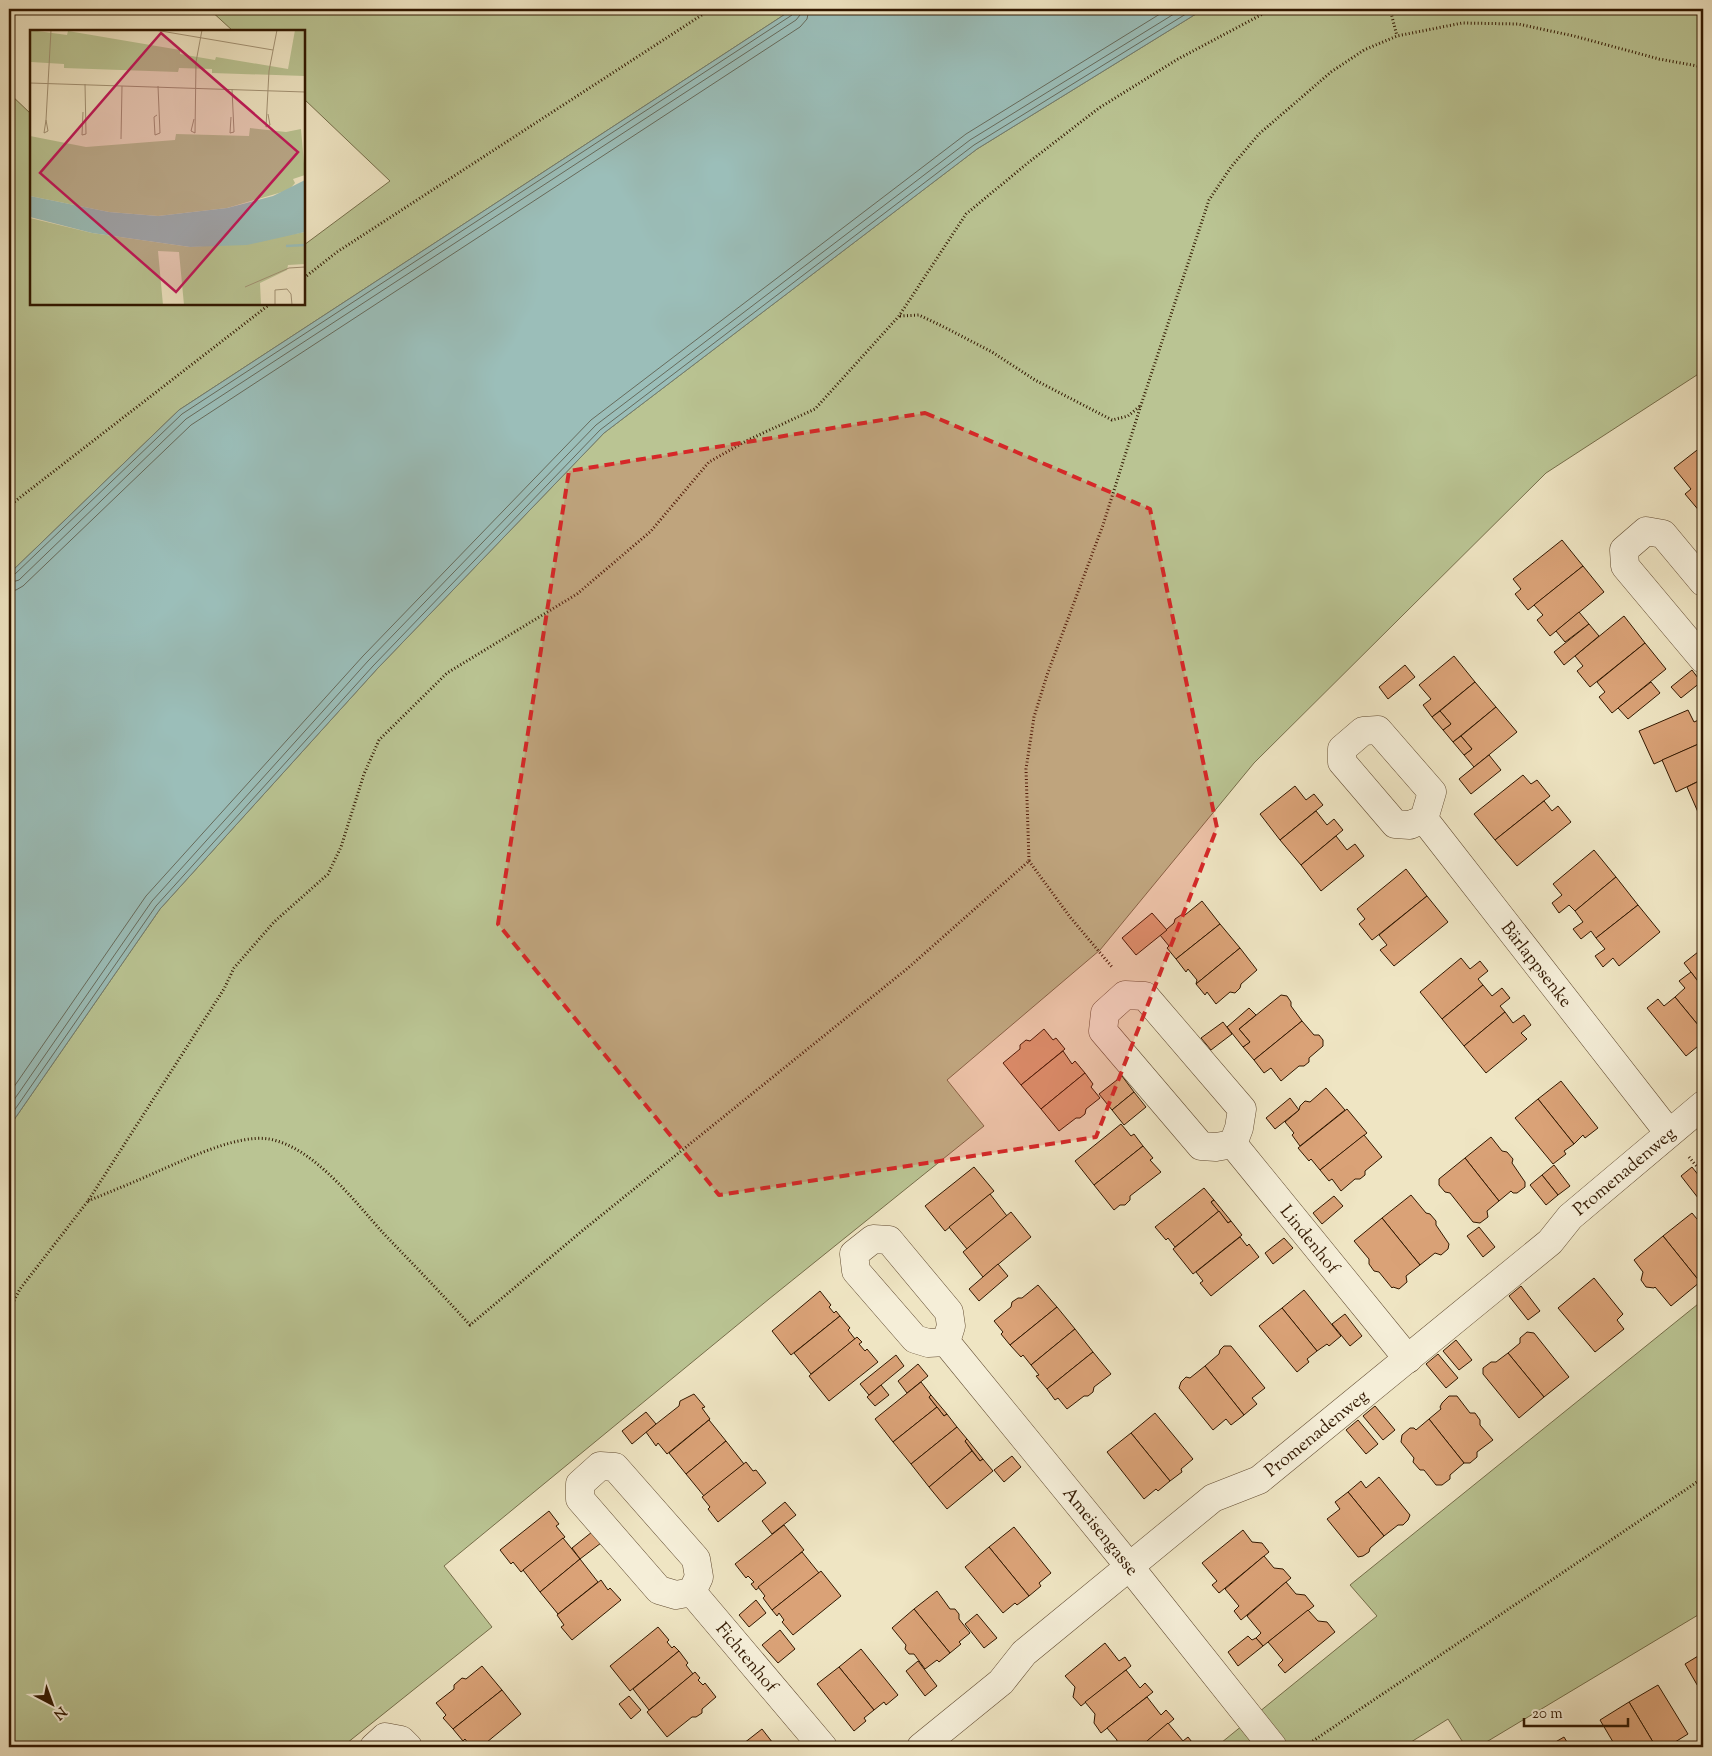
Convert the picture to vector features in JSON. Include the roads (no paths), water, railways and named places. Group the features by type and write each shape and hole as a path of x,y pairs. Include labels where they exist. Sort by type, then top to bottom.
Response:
{"street":[{"path":"1703,582 1662,534 1646,531 1624,550 1625,566 1703,659"},
{"path":"1378,730 1432,792 1424,819 1410,825 1395,824 1342,762 1342,749 1363,731 1378,730"},
{"name":"Bärlappsenke","path":"1424,819 1669,1133"},
{"path":"1125,995 1145,996 1242,1110 1239,1128 1233,1144 1216,1148 1201,1146 1103,1032 1105,1013 1125,995"},
{"name":"Promenadenweg","path":"921,1747 1002,1682 1024,1653 1213,1498 1258,1480 1408,1359 1550,1242 1570,1216 1703,1105"},
{"name":"Lindenhof","path":"1233,1144 1408,1359"},
{"path":"873,1239 888,1240 949,1312 951,1326 946,1342 928,1343 915,1339 856,1271 854,1254 873,1239"},
{"name":"Ameisengasse","path":"946,1342 1130,1566 1273,1747"},
{"path":"600,1466 615,1467 696,1559 699,1577 692,1592 676,1595 659,1590 580,1499 580,1484 600,1466"},
{"name":"Fichtenhof","path":"692,1592 823,1747"},
{"path":"374,1747 385,1738 401,1740 408,1747"}],"water":[{"path":"793,9 1204,9 977,149 604,433 377,669 160,909 9,1127 9,574 179,410"}]}
